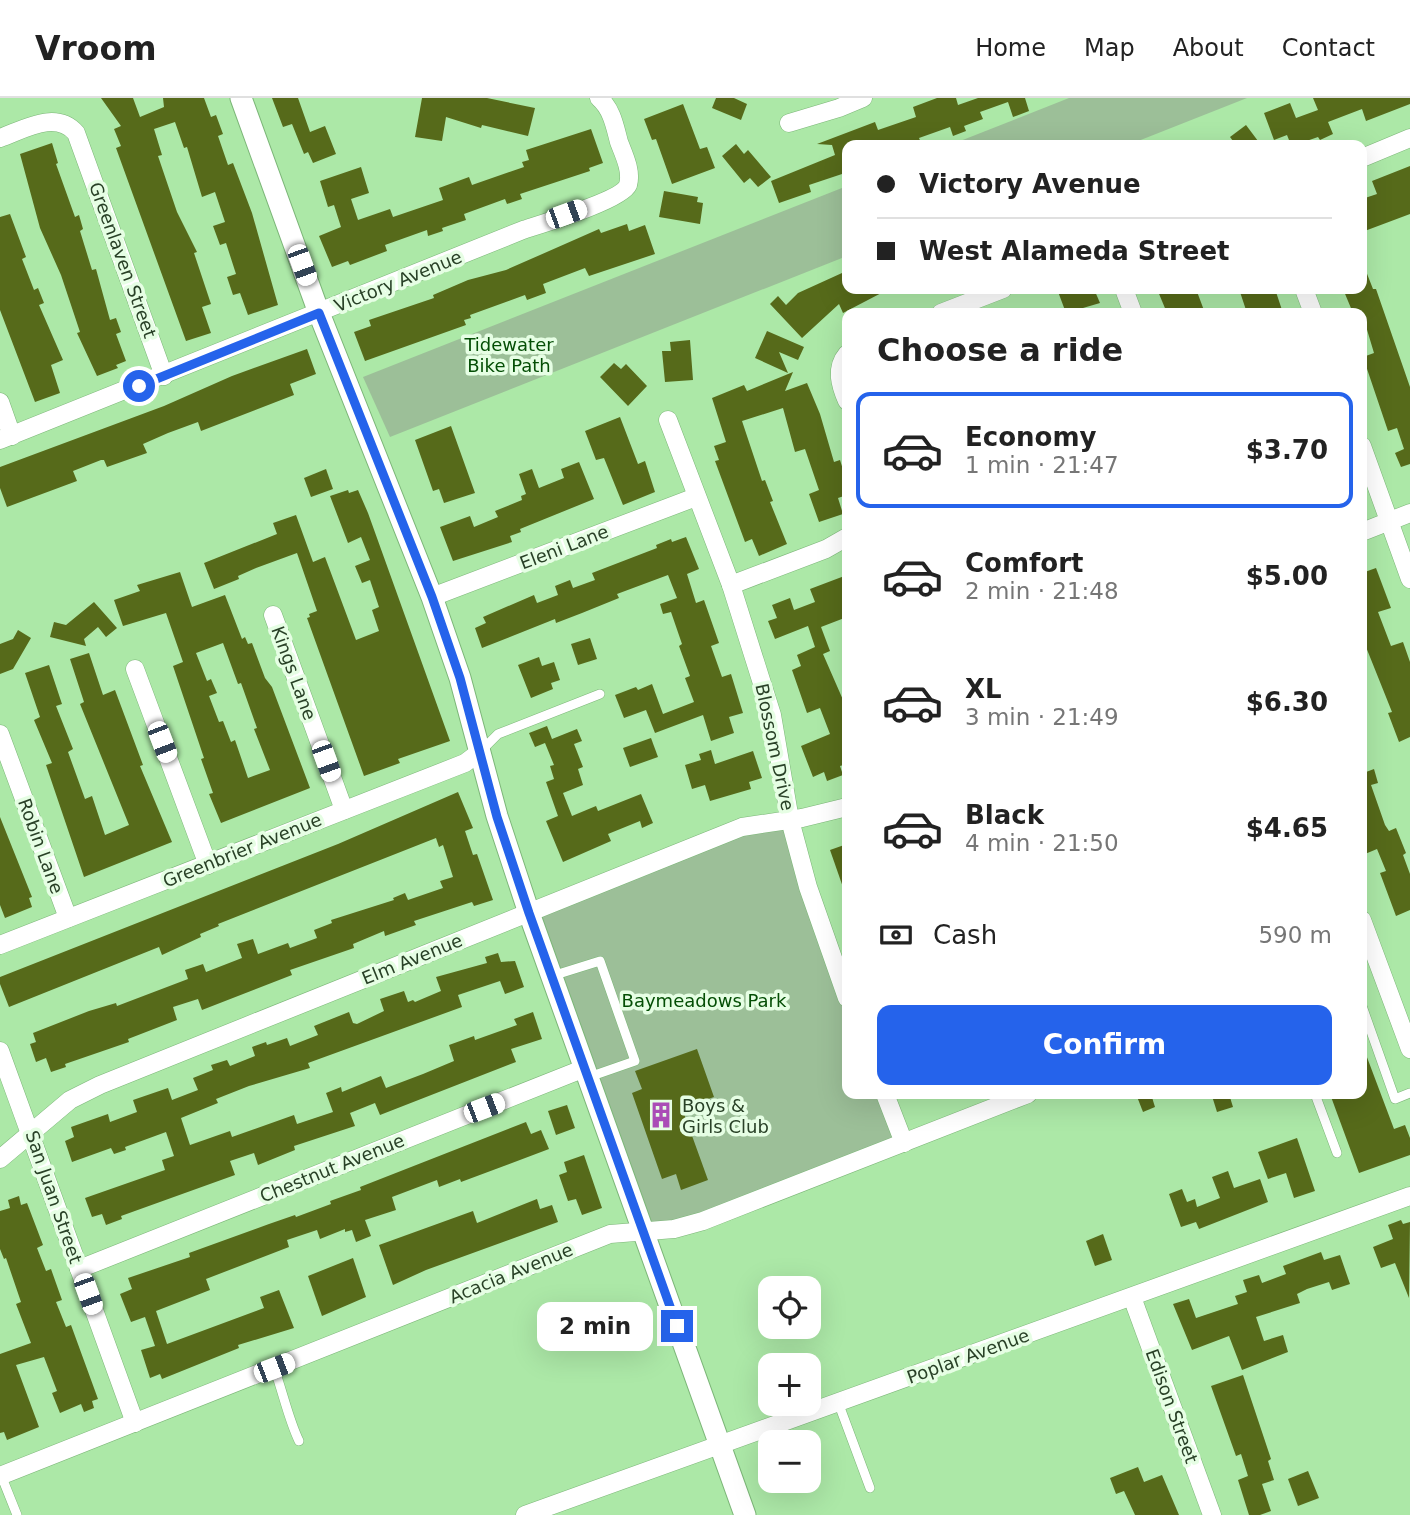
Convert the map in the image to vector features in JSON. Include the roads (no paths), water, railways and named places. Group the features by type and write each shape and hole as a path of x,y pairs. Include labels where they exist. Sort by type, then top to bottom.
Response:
{"street":[{"path":"241,98 319,313 432,597 481,751 497,817 529,913 745,1515"},
{"name":"Victory Avenue","path":"6,438 625,190 629,183 629,170 610,111 599,98"},
{"path":"789,123 863,98"},
{"name":"Greenlaven Street","path":"0,138 59,121 69,125 76,133 164,376"},
{"path":"1367,156 1410,138"},
{"path":"954,308 990,294"},
{"path":"0,402 6,438"},
{"name":"Blossom Drive","path":"668,420 731,585 772,715 790,820 808,887 842,982"},
{"path":"1367,460 1410,579"},
{"name":"Eleni Lane","path":"432,597 696,497"},
{"path":"1367,530 1410,513"},
{"path":"731,585 826,549 842,540"},
{"name":"Kings Lane","path":"273,615 344,810"},
{"path":"135,669 208,865"},
{"name":"Robin Lane","path":"0,734 68,918"},
{"name":"Greenbrier Avenue","path":"0,945 466,763 481,751"},
{"name":"Elm Avenue","path":"0,1159 70,1100 100,1085 742,827 842,808"},
{"path":"1369,958 1410,1049"},
{"name":"San Juan Street","path":"0,1051 135,1423"},
{"name":"Chestnut Avenue","path":"79,1269 587,1073"},
{"path":"887,1099 904,1143"},
{"name":"Acacia Avenue","path":"1,1475 610,1234 674,1229 703,1221 1015,1099"},
{"name":"Poplar Avenue","path":"525,1515 1410,1196"},
{"name":"Edison Street","path":"1132,1297 1212,1515"}],"lane":[{"path":"481,751 498,734 600,694"},
{"path":"552,976 600,961 635,1060 587,1073"},
{"path":"1367,1020 1395,1099 1410,1093"},
{"path":"1317,1099 1337,1153"},
{"path":"274,1368 299,1441"},
{"path":"838,1402 870,1488"},
{"path":"1,1475 17,1515"}],"place":[{"name":"Boys & Girls Club","path":"661,1115"}],"park label":[{"name":"Tidewater Bike Path","path":"509,354"},
{"name":"Baymeadows Park","path":"704,1000"}]}
